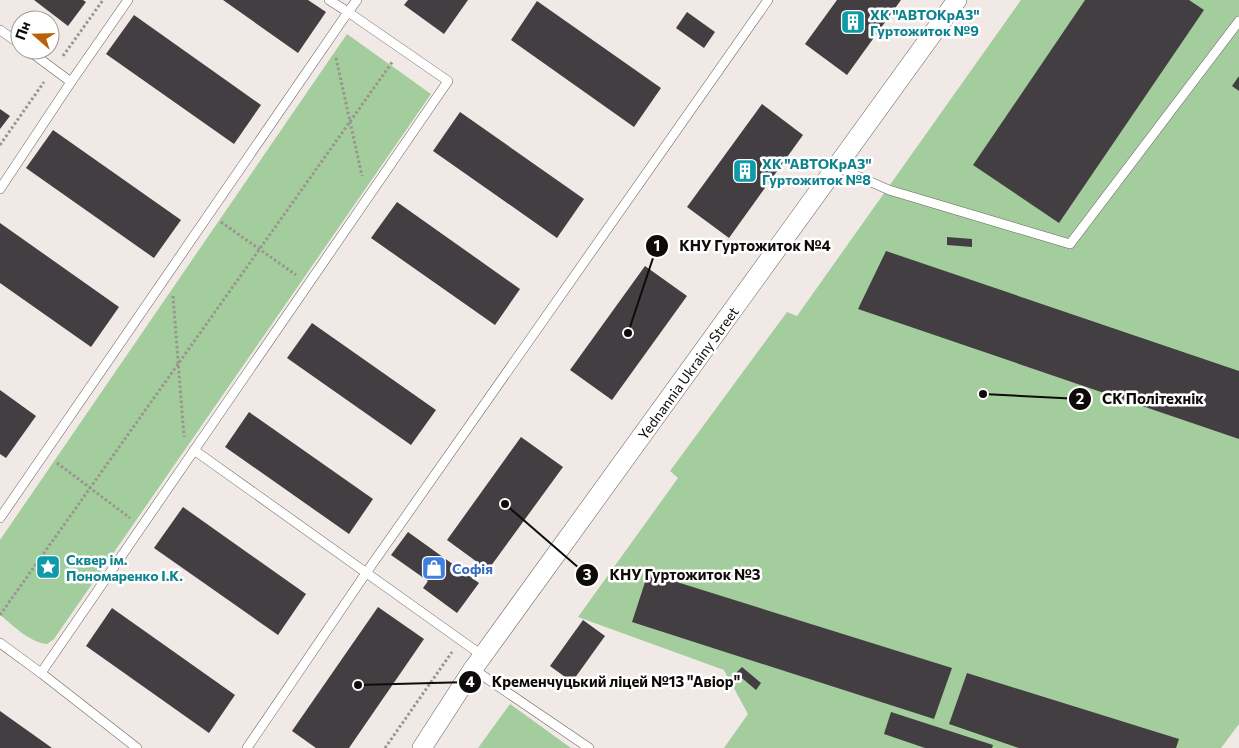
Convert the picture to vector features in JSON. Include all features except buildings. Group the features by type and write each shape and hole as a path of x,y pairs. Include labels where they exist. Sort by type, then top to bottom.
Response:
{"street":[{"name":"Yednannia Ukrainy Street","path":"422,748 478,662 957,0"}],"lane":[{"path":"0,189 128,0"},
{"path":"41,673 448,81 329,0"},
{"path":"1,516 357,0"},
{"path":"247,748 366,574 768,0"},
{"path":"837,167 890,190 1070,244 1239,21"},
{"path":"41,60 71,82"},
{"path":"194,450 460,640 478,662 589,748"},
{"path":"0,643 137,748"}],"path":[{"path":"331,37 367,199"},
{"path":"0,615 402,49"},
{"path":"210,214 308,284"},
{"path":"171,270 186,463"},
{"path":"44,454 141,527"},
{"path":"385,748 460,640"}],"green space":[{"path":"1021,0 1239,0 1239,724 1221,748 724,748 748,714 724,670 578,617 678,478 670,471 787,312 797,316"},
{"path":"347,34 431,94 54,639 47,644 34,640 0,615 0,540"},
{"path":"510,704 571,748 478,748"}],"place":[{"name":"ХК \"АВТОКрАЗ\" Гуртожиток №9","path":"853,22"},
{"name":"ХК \"АВТОКрАЗ\" Гуртожиток №8","path":"745,171"},
{"name":"КНУ Гуртожиток №4","path":"628,333"},
{"name":"СК Політехнік","path":"983,394"},
{"name":"КНУ Гуртожиток №3","path":"505,504"},
{"name":"Сквер ім. Пономаренко І.К.","path":"48,567"},
{"name":"Софія","path":"434,568"},
{"name":"Кременчуцький ліцей №13 \"Авіор\"","path":"358,685"}]}
